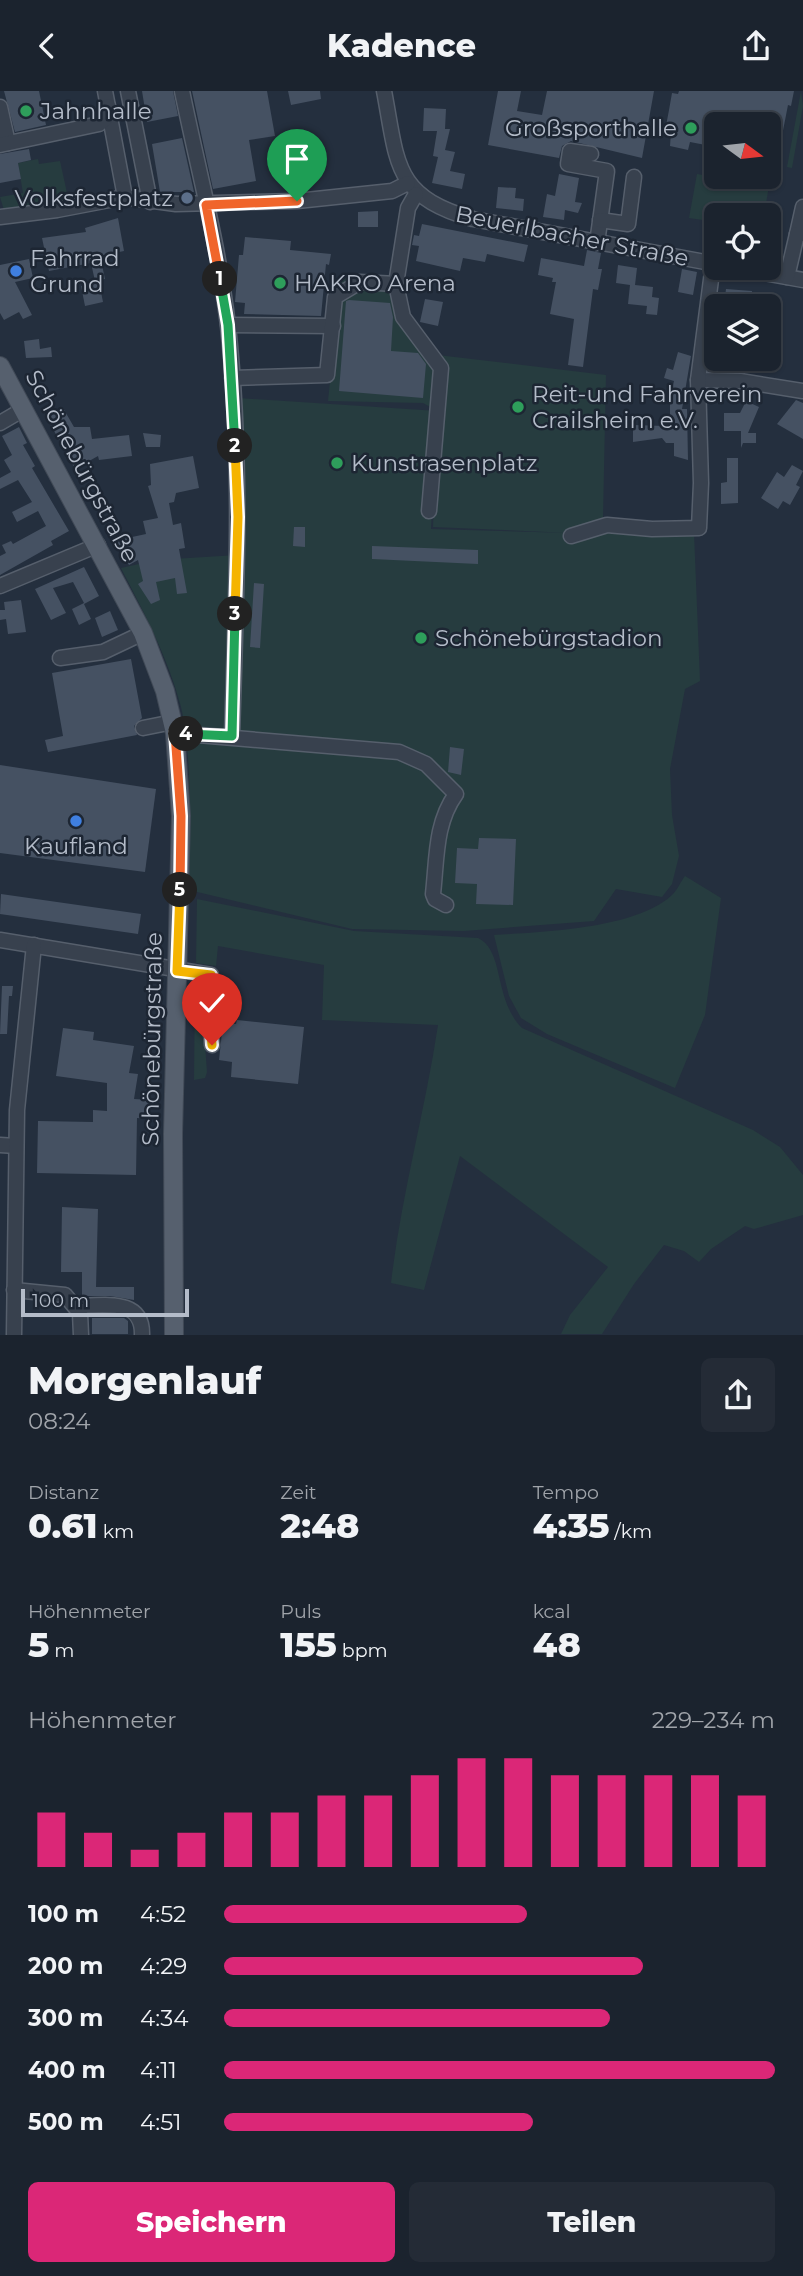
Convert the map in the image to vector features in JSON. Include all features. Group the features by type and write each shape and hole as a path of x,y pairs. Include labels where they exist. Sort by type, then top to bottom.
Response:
{"main road":[{"name":"Schönebürgstraße","path":"0,366 98,544 143,633 165,691 174,728 181,816 173,1134 174,1335"}],"street":[{"path":"128,91 150,202"},
{"path":"182,91 228,325 238,517 232,736"},
{"path":"384,91 395,150 412,189 396,284 403,317 441,368 429,510"},
{"path":"106,98 125,197"},
{"path":"0,107 4,144 99,124 105,120 106,98"},
{"path":"591,154 570,151 568,164 607,171 597,243"},
{"path":"600,220 628,224 634,177"},
{"path":"0,217 125,197 150,202 206,205 335,198 412,189"},
{"name":"Beuerlbacher Straße","path":"412,189 437,207 473,219 704,262"},
{"path":"787,277 800,234 803,207"},
{"path":"781,276 803,280"},
{"path":"571,536 607,525 652,529 699,528 701,473 698,380 713,280"},
{"path":"232,378 327,375 335,297 360,282 396,284"},
{"path":"228,325 333,326"},
{"path":"698,380 740,381 803,391"},
{"path":"0,423 24,409"},
{"path":"0,586 98,544"},
{"path":"60,658 103,652 143,633"},
{"path":"143,728 174,728 399,752 426,764 456,794 443,811 440,823 433,894 435,899 446,905"},
{"path":"0,940 211,975 209,1011 212,1045"},
{"path":"14,1335 16,1146 20,1072 34,945"},
{"path":"0,1145 16,1146"},
{"path":"14,1290 65,1295 76,1306 82,1321 81,1335"},
{"path":"76,1306 126,1306 134,1310 143,1323 142,1335"}],"green space":[{"path":"801,91 803,106 792,168 787,167"},
{"path":"38,159 39,164 60,161 69,202 4,210 0,197 23,193 18,163"},
{"path":"697,174 704,175 704,189 768,189 766,203 704,203 704,220 689,218"},
{"name":"Schönebürgstadion","path":"341,275 403,284 398,298 429,354 606,375 603,518 581,528 694,533 700,681 685,689 670,769 672,815 679,856 672,884 662,897 616,889 594,921 464,931 352,929 189,890 189,773 181,707 162,653 121,568 157,560 237,555 238,398 438,411 423,403 328,401","holes":["437,425 433,527 570,533 431,529"]},
{"path":"685,876 721,898 705,1015 675,1088 547,1034 521,1018 509,996 494,935 588,926 637,915 657,906 673,894"},
{"path":"197,899 354,931 478,938 492,953 507,1004 522,1028 753,1130 780,1147 803,1175 803,1215 754,1229 745,1226 711,1249 699,1262 684,1251 664,1245 634,1284 602,1334 561,1334 570,1315 608,1267 460,1156 424,1290 391,1283 438,1025 322,1020 324,965 218,946 216,966 196,963"},
{"path":"195,978 207,986 204,1030 207,1072 205,1078 194,1080"}],"building":[{"name":"Jahnhalle","path":"4,91 39,91 46,125 15,132"},
{"path":"142,91 173,91 178,116 147,122"},
{"path":"192,91 267,91 275,136 249,140 256,181 213,189"},
{"path":"288,91 320,91 321,99 291,105"},
{"path":"498,91 521,91 517,111 542,115 547,91 654,91 642,158 571,141 562,146 559,158 488,145"},
{"name":"Großsporthalle","path":"679,91 794,91 791,106 788,105 781,141 781,112 704,112 704,145 690,142 688,150 670,146 671,132 665,131 672,93 678,94"},
{"path":"424,108 446,109 445,129 450,129 445,150 455,152 450,171 465,174 462,189 432,183 438,157 433,156 437,131 423,131"},
{"path":"182,138 194,192 160,192 152,144"},
{"path":"29,149 31,160 18,163 21,179 0,183 0,154"},
{"path":"559,174 579,178 575,202 582,203 578,213 565,210 564,220 543,217 547,194 555,196"},
{"path":"498,187 516,188 515,198 524,199 523,211 496,208"},
{"path":"378,211 378,227 358,227 358,212"},
{"path":"118,218 124,251 100,256 105,279 95,281 91,263 49,271 42,238 86,232 85,228"},
{"path":"422,224 528,245 524,262 487,254 485,262 463,258 460,271 416,261 419,246 412,245 414,235 419,236"},
{"name":"HAKRO Arena","path":"245,237 291,241 290,250 331,254 329,265 326,264 321,316 244,314 245,303 235,302 239,255 243,255"},
{"path":"587,250 601,253 598,269 602,269 598,290 593,289 583,367 568,365 574,319 550,314 556,282 552,282 553,278 538,275 541,258 584,266"},
{"path":"29,259 33,278 15,282 32,315 23,319 19,312 4,320 0,313 0,265"},
{"path":"618,265 637,268 635,285 653,287 652,297 659,298 657,315 646,314 647,306 628,304 630,285 616,283"},
{"path":"682,269 697,272 693,295 678,292"},
{"path":"99,282 103,302 85,306 81,286"},
{"path":"726,289 752,291 752,294 725,294"},
{"path":"425,299 443,302 438,326 420,322"},
{"path":"346,301 390,303 393,317 391,351 418,353 426,364 423,398 339,391"},
{"path":"39,339 40,349 51,347 52,357 26,358 24,341"},
{"path":"678,352 691,356 682,409 687,409 688,460 674,456 674,443 666,443 662,438 633,442 633,425 664,426 670,420 670,399 674,381 664,378 667,368 673,370"},
{"path":"796,400 803,403 803,439 777,424"},
{"path":"746,401 759,407 748,433 756,433 756,443 743,443 741,448 741,431 724,431 724,413 740,413"},
{"path":"63,408 74,427 90,427 92,439 129,435 132,456 99,460 98,456 75,469 47,418"},
{"path":"19,427 27,443 23,445 35,466 32,468 69,531 51,541 53,545 0,575 0,556 6,553 2,545 11,541 13,544 46,526 38,511 17,522 12,512 32,502 18,480 0,489 0,478 11,472 4,460 12,455 2,436"},
{"path":"143,433 161,435 160,447 146,447"},
{"path":"193,456 199,488 176,493 174,502 169,503 173,525 181,523 185,548 179,549 187,593 177,594 175,578 156,582 160,600 151,604 138,584 143,581 138,560 129,565 116,544 118,540 146,534 143,521 158,518 148,486 151,485 150,464"},
{"path":"727,458 738,458 738,503 721,504 721,483 727,482"},
{"path":"792,465 803,471 796,485 800,487 790,505 783,501 778,509 761,498 777,472 784,477"},
{"path":"294,527 305,527 305,547 293,546"},
{"path":"372,546 478,550 478,564 372,559"},
{"path":"84,567 99,596 84,604 91,619 79,625 72,609 84,603 73,582 53,588 66,613 51,620 35,589"},
{"path":"254,583 264,584 260,648 250,647"},
{"path":"21,600 26,632 8,634 6,619 0,620 0,610 5,610 4,602"},
{"path":"110,611 118,630 102,637 95,618"},
{"path":"131,659 142,718 134,726 137,735 48,752 45,740 63,736 52,673"},
{"path":"450,747 464,749 461,775 448,772"},
{"name":"Kaufland","path":"0,765 156,789 145,872 0,853"},
{"path":"479,838 516,839 513,905 476,904 477,884 455,883 457,848 478,849"},
{"path":"1,894 141,914 138,934 0,914"},
{"path":"2,986 13,986 12,996 9,996 7,1034 0,1034"},
{"path":"237,1020 304,1027 298,1084 231,1077 232,1062 219,1060 223,1023 236,1024"},
{"path":"63,1028 94,1032 93,1040 134,1046 129,1073 138,1074 134,1099 150,1100 150,1119 137,1118 136,1175 37,1173 38,1121 93,1122 93,1110 107,1111 107,1083 56,1076"},
{"path":"62,1207 98,1209 96,1287 134,1287 134,1300 110,1296 82,1296 82,1272 61,1272"},
{"path":"92,1318 124,1318 128,1321 128,1334 92,1334"}],"place":[{"name":"Jahnhalle","path":"26,111"},
{"name":"Großsporthalle","path":"691,128"},
{"name":"Volksfestplatz","path":"187,198"},
{"name":"Fahrrad Grund","path":"16,271"},
{"name":"HAKRO Arena","path":"280,283"},
{"name":"Reit-und Fahrverein Crailsheim e.V.","path":"518,407"},
{"name":"Kunstrasenplatz","path":"337,463"},
{"name":"Schönebürgstadion","path":"421,638"},
{"name":"Kaufland","path":"76,821"}],"route":[{"path":"212,1045 209,1011 211,975 177,971 181,816 175,733 232,736 238,517 232,378 228,325 206,205 297,201"}]}
